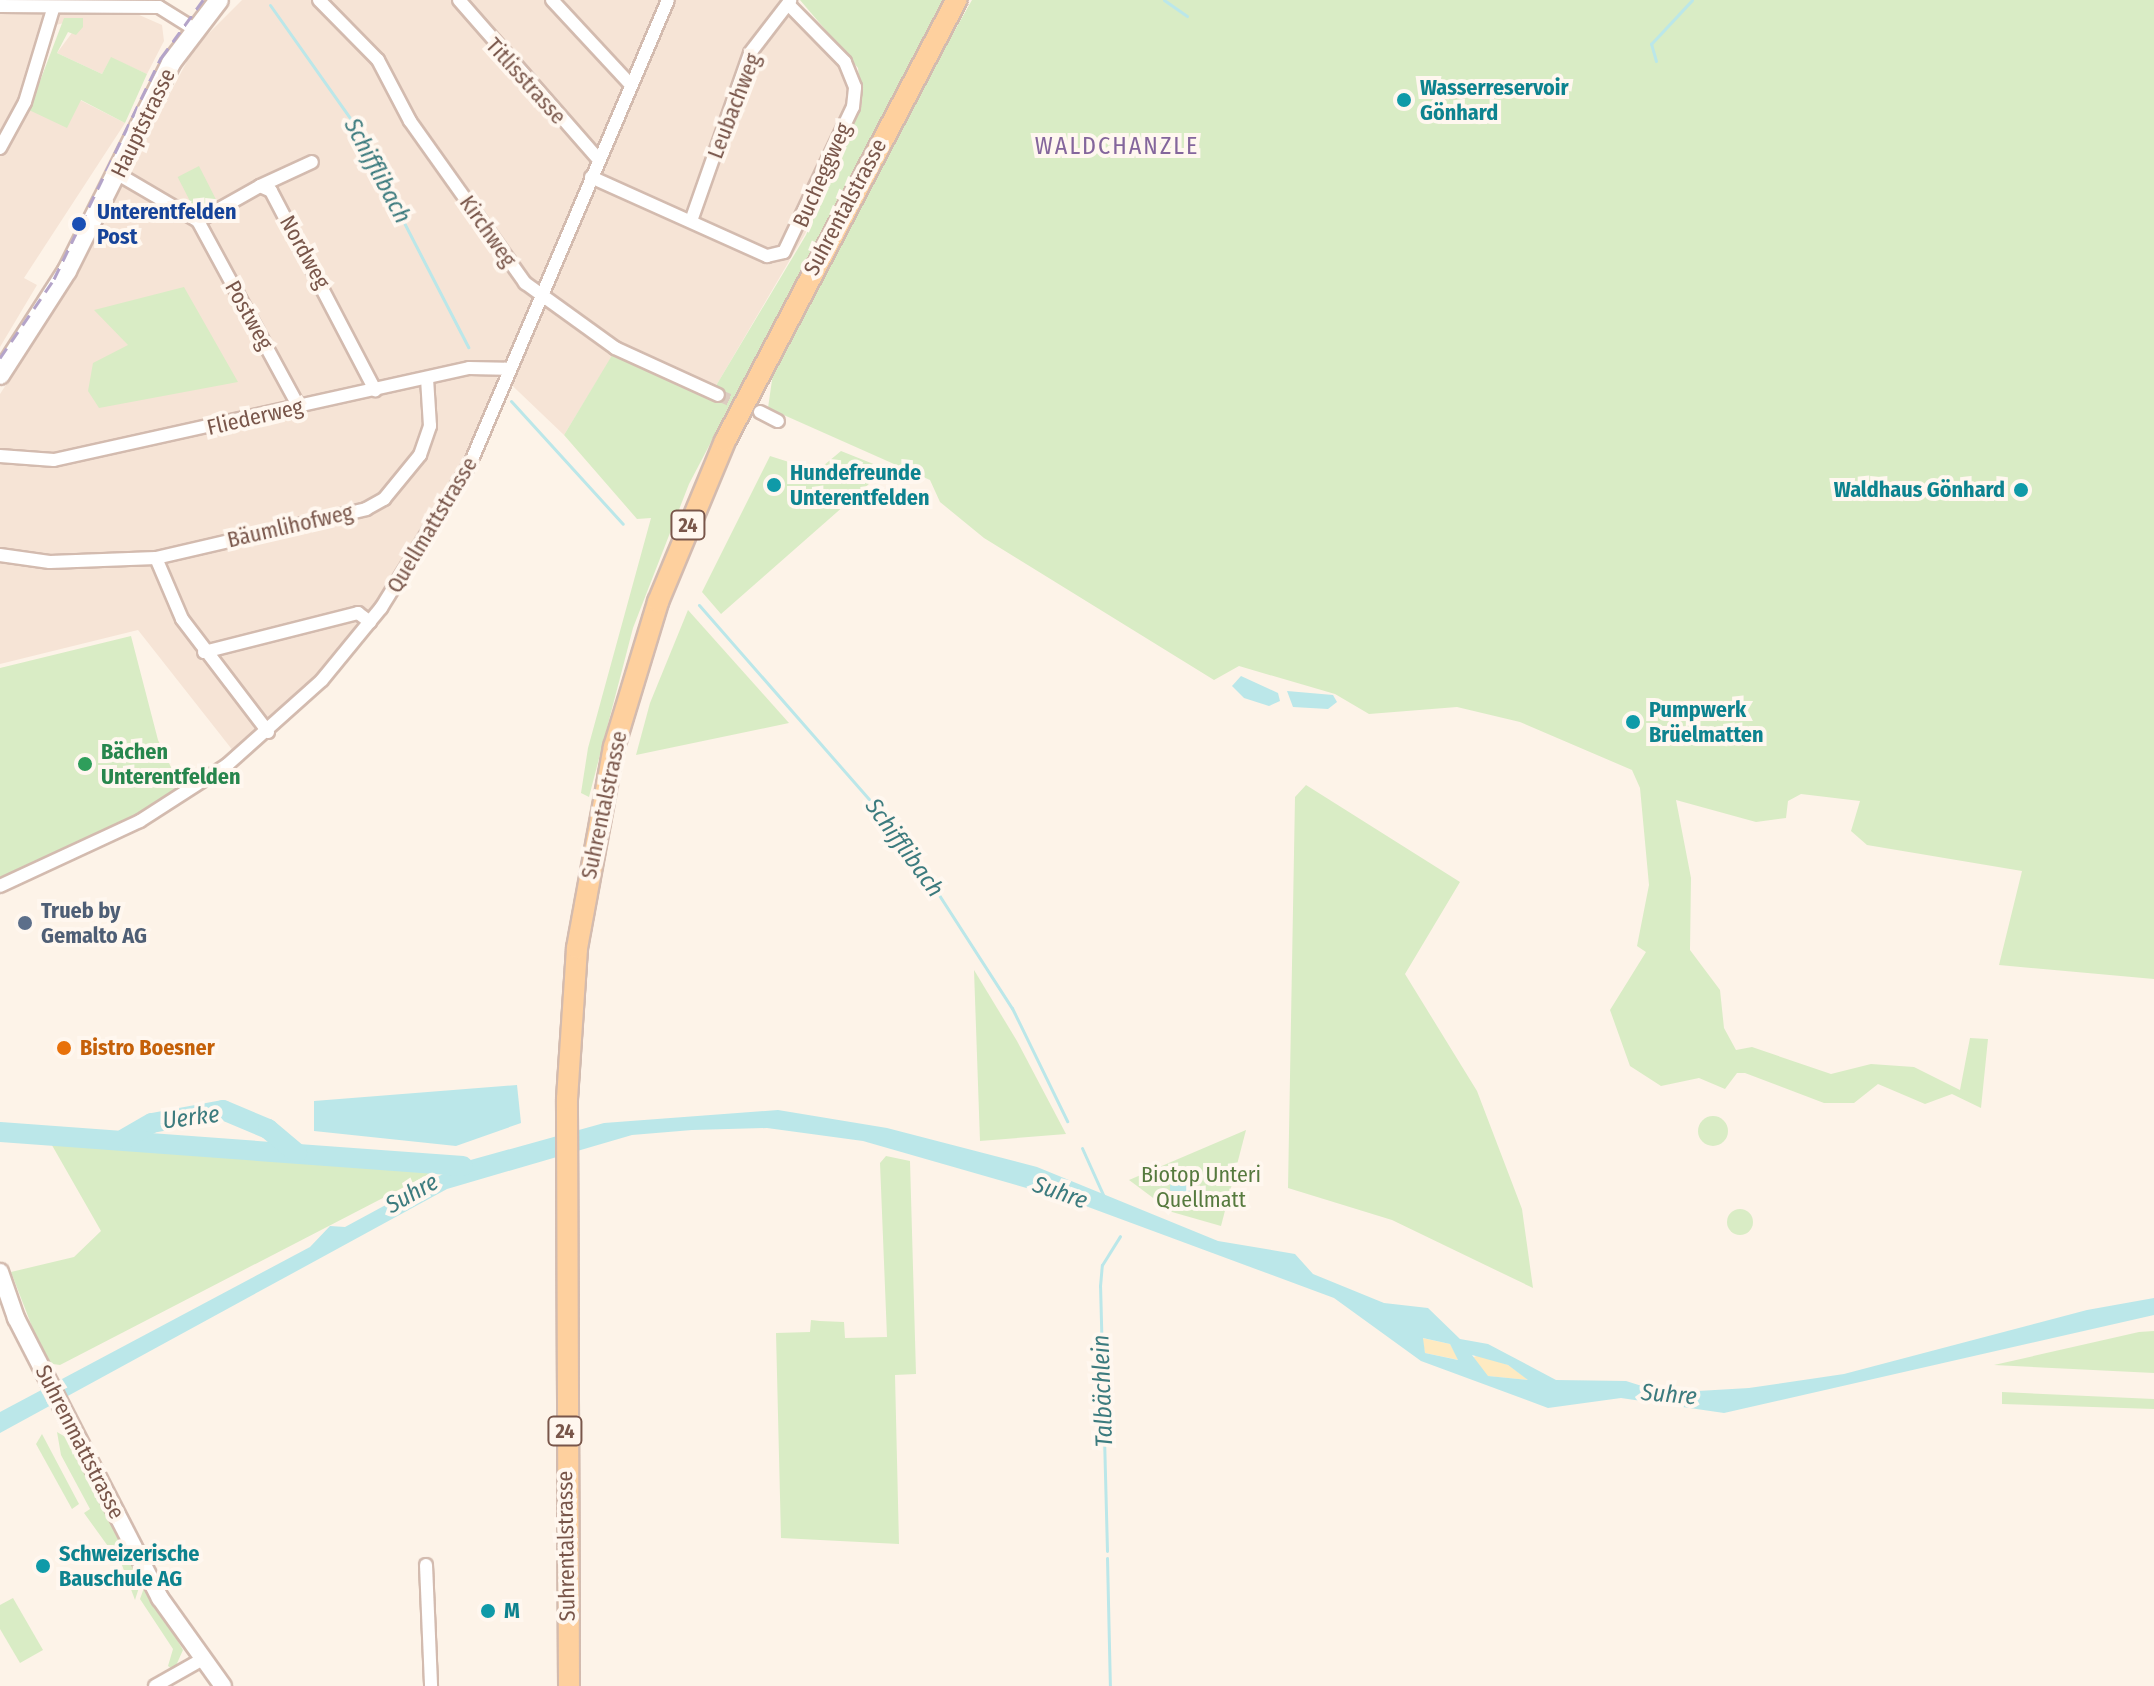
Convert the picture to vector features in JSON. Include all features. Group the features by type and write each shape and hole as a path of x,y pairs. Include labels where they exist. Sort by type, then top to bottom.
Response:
{"main road":[{"name":"Hauptstrasse","path":"0,375 67,271 193,28 219,0"},
{"name":"Suhrentalstrasse","path":"569,1686 567,1099 577,948 597,821 658,602 754,379 957,0"}],"street":[{"name":"Kirchweg","path":"319,0 378,60 410,121 539,295 615,348 718,395"},
{"name":"Titlisstrasse","path":"459,0 598,159"},
{"path":"552,0 631,85"},
{"name":"Quellmattstrasse","path":"0,886 140,821 268,732 370,622 470,464 539,295 668,0"},
{"name":"Bucheggweg","path":"591,177 767,256 784,252 796,234 855,87 845,62 790,3"},
{"name":"Leubachweg","path":"691,221 750,53 790,3"},
{"path":"0,6 53,9 161,4 193,28"},
{"path":"0,148 25,102 53,9"},
{"path":"118,174 198,221 260,186 312,162"},
{"name":"Nordweg","path":"260,186 271,191 375,390"},
{"name":"Postweg","path":"198,221 299,407"},
{"name":"Fliederweg","path":"0,456 54,460 427,378 508,369"},
{"name":"Bäumlihofweg","path":"0,555 50,562 156,558 384,499 420,455 430,426 427,378"},
{"path":"760,412 778,421"},
{"path":"156,558 173,604 204,652 268,732"},
{"path":"204,652 358,613 370,622"},
{"name":"Suhrenmattstrasse","path":"0,1272 45,1374 160,1598 201,1660 223,1686"},
{"path":"426,1565 431,1686"},
{"path":"155,1686 201,1660"}],"shaded area":[{"path":"0,0 137,0 137,14 162,25 164,41 147,74 111,58 102,74 57,53 83,18 56,25 36,95 80,100 125,123 24,278 37,285 0,347"},
{"path":"242,0 785,0 845,71 859,112 805,234 713,391 619,345 564,435 499,373 468,463 377,603 316,675 234,752 138,630 0,664 0,394 58,305 194,48"}],"green space":[{"path":"800,0 943,0 689,484 633,628 589,797 581,793 588,748 651,518 637,519 564,435 614,352 716,399 717,384 806,235 862,104 858,68"},
{"path":"972,0 2154,0 2154,979 1999,965 2022,871 1867,845 1851,831 1860,801 1801,794 1788,801 1786,818 1756,822 1676,800 1691,878 1690,950 1720,990 1724,1028 1736,1050 1752,1047 1831,1074 1871,1064 1914,1067 1960,1090 1970,1038 1988,1039 1981,1108 1952,1094 1925,1104 1878,1084 1854,1103 1824,1103 1745,1073 1737,1073 1725,1089 1699,1078 1661,1086 1630,1066 1610,1010 1646,952 1637,946 1649,885 1640,788 1632,770 1520,722 1457,707 1369,714 1335,694 1239,666 1214,680 984,538 940,502 930,480 768,408 773,373 838,236"},
{"path":"64,18 83,18 83,27 76,35 68,32 57,53 102,74 111,57 147,74 125,123 81,100 67,128 29,110"},
{"path":"199,166 219,205 198,216 178,177"},
{"path":"184,287 238,382 99,408 88,391 93,363 128,345 94,310"},
{"name":"Hundefreunde Unterentfelden","path":"841,451 886,469 721,614 702,592 770,456 817,471"},
{"path":"688,610 789,723 636,755 650,703"},
{"name":"Bächen Unterentfelden","path":"131,636 158,740 181,788 67,853 0,879 0,668"},
{"path":"1306,785 1460,882 1405,974 1477,1091 1522,1209 1533,1288 1392,1220 1288,1188 1295,797"},
{"path":"974,970 1017,1041 1066,1134 980,1141"},
{"path":"1713,1116 1724,1120 1728,1131 1724,1142 1713,1146 1702,1142 1698,1131 1702,1120"},
{"name":"Biotop Unteri Quellmatt","path":"1246,1130 1221,1226 1172,1212 1129,1180"},
{"path":"49,1140 435,1171 60,1365 46,1363 11,1272 74,1257 101,1231"},
{"path":"886,1156 910,1161 916,1374 895,1375 899,1544 781,1538 776,1333 810,1332 811,1320 844,1322 845,1338 887,1337 880,1163"},
{"path":"1740,1209 1749,1213 1753,1222 1749,1231 1740,1235 1731,1231 1727,1222 1731,1213"},
{"path":"2154,1331 2154,1373 1994,1365 2139,1332"},
{"path":"2002,1392 2154,1399 2154,1409 2002,1404"},
{"path":"57,1432 69,1439 123,1543 110,1549 84,1513 90,1509 61,1455"},
{"path":"42,1434 79,1504 72,1509 36,1444"},
{"path":"119,1557 131,1557 142,1578 135,1600"},
{"path":"145,1585 183,1650 174,1670 168,1666 173,1649 140,1599"},
{"path":"13,1598 43,1650 20,1663 0,1629 0,1605"}],"sand":[{"path":"1422,1338 1450,1344 1459,1360 1425,1353"},
{"path":"1480,1354 1508,1365 1529,1380 1487,1376 1470,1359"}],"water":[{"path":"1241,676 1278,693 1280,701 1269,706 1244,698 1232,686"},
{"path":"1287,691 1333,695 1337,702 1328,709 1293,707"},
{"path":"517,1085 521,1123 456,1146 314,1131 314,1101"},
{"name":"Suhre","path":"778,1110 887,1128 1037,1167 1218,1241 1295,1254 1313,1274 1384,1303 1428,1308 1460,1339 1488,1344 1556,1380 1626,1381 1664,1393 1749,1388 1844,1374 2087,1310 2154,1298 2154,1315 1724,1413 1621,1398 1548,1408 1421,1361 1334,1298 1072,1201 863,1141 767,1128 692,1130 632,1135 447,1189 0,1433 0,1412 310,1247 330,1226 345,1227 467,1161 604,1123","holes":["1423,1338 1450,1344 1458,1360 1425,1353","1472,1355 1508,1365 1528,1380 1488,1376"]},
{"path":"1182,1176 1191,1179 1194,1188 1191,1197 1182,1200 1173,1197 1170,1188 1173,1179"}],"waterway":[{"path":"1164,0 1187,16"},
{"path":"1656,61 1651,44 1692,0"},
{"name":"Schifflibach","path":"270,5 350,118 468,347"},
{"name":"Schifflibach","path":"511,401 623,524"},
{"name":"Schifflibach","path":"699,605 901,836 1012,1008 1067,1121"},
{"name":"Uerke","path":"124,1139 152,1123 223,1110 268,1129 297,1153"},
{"name":"Uerke","path":"0,1132 463,1166"},
{"name":"Suhre","path":"1082,1148 1105,1199"},
{"name":"Talbächlein","path":"1107,1551 1100,1286 1102,1265 1120,1236"},
{"name":"Talbächlein","path":"1107,1558 1110,1686"}],"tunnel":[{"path":"718,395 749,408"}],"railway":[{"path":"0,358 54,279 161,58 203,0"}],"place":[{"name":"Wasserreservoir Gönhard","path":"1404,100"},
{"name":"Unterentfelden Post","path":"79,224"},
{"name":"Hundefreunde Unterentfelden","path":"774,485"},
{"name":"Waldhaus Gönhard","path":"2021,490"},
{"name":"Pumpwerk Brüelmatten","path":"1633,722"},
{"name":"Bächen Unterentfelden","path":"85,764"},
{"name":"Trueb by Gemalto AG","path":"25,923"},
{"name":"Bistro Boesner","path":"64,1048"},
{"name":"Schweizerische Bauschule AG","path":"43,1566"},
{"name":"M","path":"488,1611"}],"district":[{"name":"WALDCHANZLE","path":"1117,147"}]}
